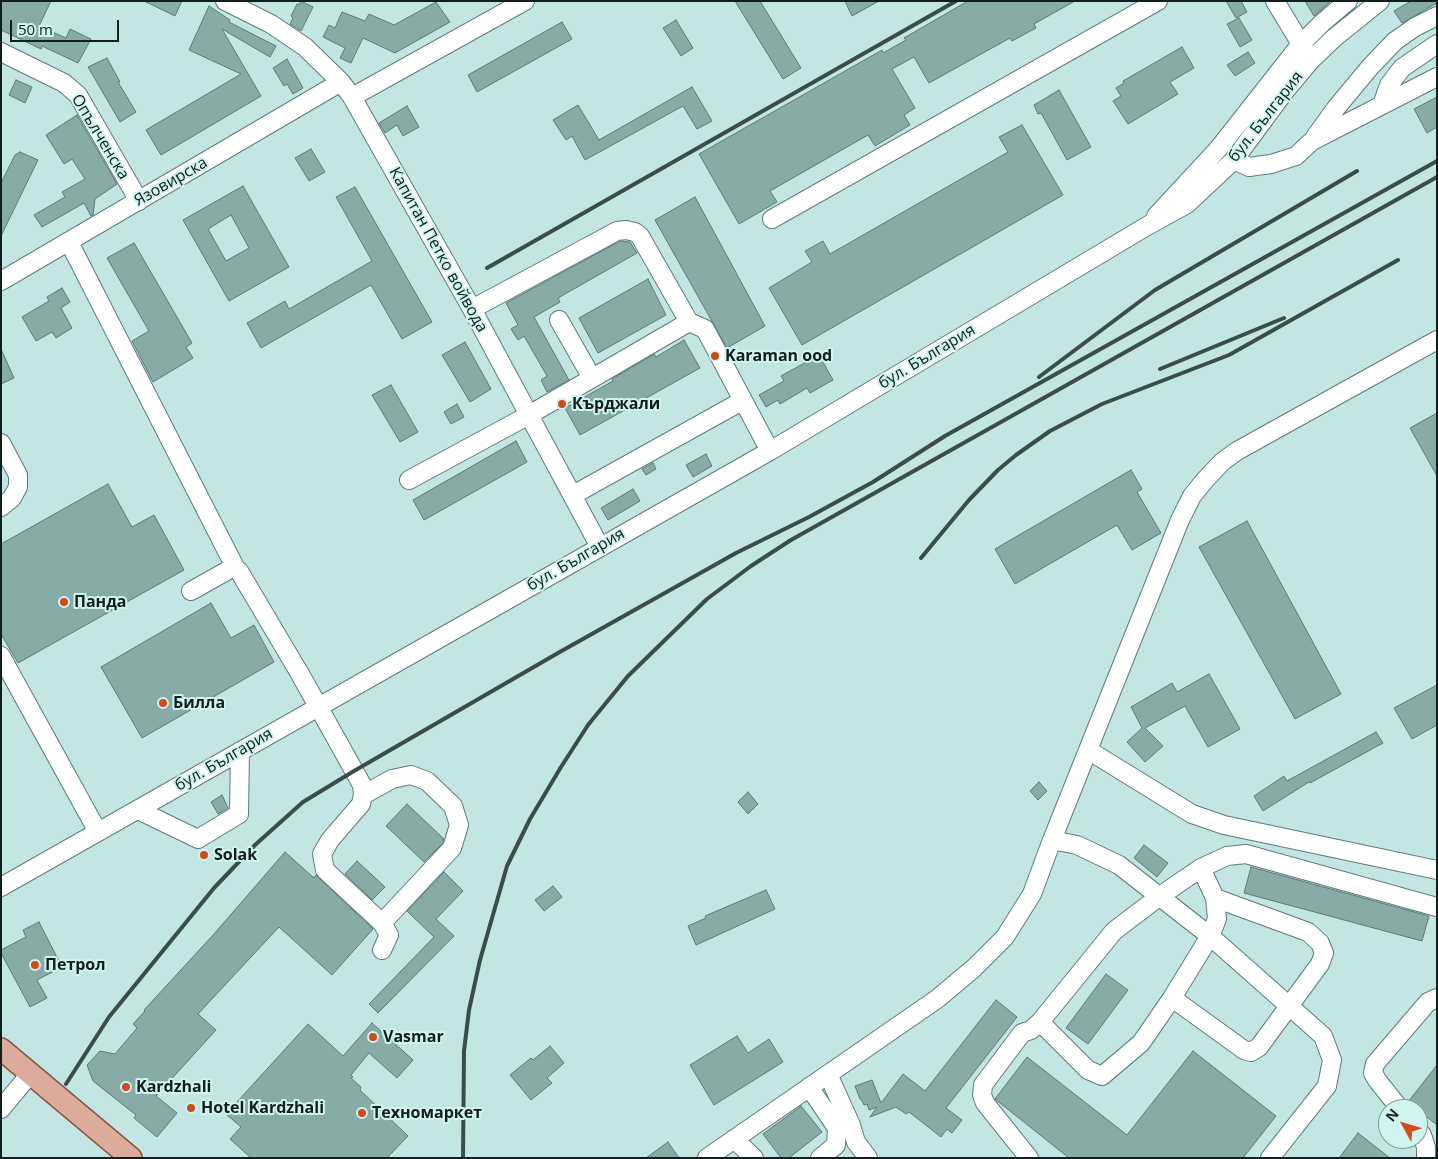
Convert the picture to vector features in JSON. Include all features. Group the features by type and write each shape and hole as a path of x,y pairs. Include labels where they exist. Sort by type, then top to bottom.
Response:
{"main road":[{"path":"4,1053 131,1158"}],"street":[{"name":"Капитан Петко войвода","path":"225,1 271,24 305,47 341,82 352,97 472,309 600,546"},
{"path":"352,97 525,1"},
{"path":"772,220 1158,1"},
{"path":"1274,1 1300,46 1311,60"},
{"name":"бул. България","path":"1147,226 1219,148 1300,46 1322,23 1348,1"},
{"name":"бул. България","path":"1,887 770,451 1187,204 1234,160 1311,60 1334,38 1380,1"},
{"path":"1234,160 1249,167 1271,164 1296,156 1312,141 1336,108 1371,66 1396,41 1415,27 1437,16"},
{"path":"1382,105 1390,85 1402,68 1437,44"},
{"name":"Опълченска","path":"1,52 64,83 78,96 139,201"},
{"path":"1312,141 1437,77"},
{"name":"Язовирска","path":"1,281 341,82"},
{"path":"472,309 617,231 626,230 640,236 689,322 705,328 770,451"},
{"path":"69,242 236,569 239,571 319,707 362,785 363,795 361,804 330,840 322,854 325,870 382,923 388,935 382,950"},
{"path":"560,320 592,378"},
{"path":"409,480 529,415 689,322"},
{"path":"706,1158 937,999 974,968 1004,937 1032,894 1180,520 1192,496 1205,480 1222,462 1237,451 1437,340"},
{"path":"573,495 742,400"},
{"path":"1,443 18,475 18,487 12,498 1,508"},
{"path":"191,591 232,568 236,569"},
{"path":"1,656 98,832"},
{"path":"1088,750 1178,806 1208,820 1437,870"},
{"path":"138,810 198,838 239,814 240,751"},
{"path":"363,795 392,779 411,775 426,781 453,806 459,825 452,848 382,923"},
{"path":"1052,840 1077,845 1119,865 1210,936 1323,1036 1332,1060 1327,1086 1270,1158"},
{"path":"1029,1158 985,1103 982,1095 983,1085 1022,1033 1031,1030 1040,1022 1114,932 1160,896 1201,868 1227,856 1246,854 1437,907"},
{"path":"1040,1022 1088,1070 1102,1076 1141,1042 1172,998 1210,936 1217,919 1215,898 1201,868"},
{"path":"1172,998 1244,1050 1251,1052 1260,1047 1320,964 1324,954 1320,943 1308,932 1215,898"},
{"path":"1392,1099 1373,1073 1375,1064 1428,1002 1437,998"},
{"path":"1,1109 30,1074"},
{"path":"828,1074 851,1125 856,1142 868,1158"},
{"path":"808,1088 837,1128 836,1145 820,1158"},
{"path":"734,1139 754,1158"}],"building":[{"path":"1,1 51,1 39,26 66,38 70,29 91,39 78,63 42,46 41,49 1,30"},
{"path":"144,1 182,1 175,16"},
{"path":"301,1 313,7 301,31 290,24 293,18 291,16 297,4 299,5"},
{"path":"735,1 760,1 801,68 783,79"},
{"path":"845,1 879,1 852,16"},
{"path":"968,1 1075,1 1034,24 1036,28 1012,41 1010,38 929,83 914,57 892,69 915,108 904,115 910,125 875,146 868,135 770,191 777,202 739,224 699,154 882,50 883,53 906,40 904,38"},
{"path":"1226,1 1241,1 1247,12 1236,18"},
{"path":"1305,1 1331,1 1314,16"},
{"path":"1411,1 1437,1 1437,3 1402,23 1394,11"},
{"path":"436,2 450,22 395,53 363,38 351,63 340,58 345,48 323,37 329,25 335,28 342,12 365,21 369,14 394,25"},
{"path":"209,6 230,20 229,22 276,46 270,57 222,29 261,96 161,155 146,130 241,74 189,50"},
{"path":"1239,18 1252,40 1240,47 1227,24"},
{"path":"676,20 693,48 681,56 663,28"},
{"path":"562,22 572,39 477,92 468,75"},
{"path":"1182,47 1194,68 1170,82 1178,94 1128,124 1113,101 1121,96 1116,88 1124,83 1123,81"},
{"path":"1248,52 1255,63 1235,76 1227,65"},
{"path":"107,58 120,82 118,82 136,112 120,122 88,67"},
{"path":"287,59 303,88 293,94 287,84 284,86 273,68"},
{"path":"16,80 32,87 25,103 9,95"},
{"path":"692,87 712,121 697,129 683,106 585,160 572,136 566,140 553,120 578,105 599,140"},
{"path":"1059,90 1091,147 1067,160 1041,113 1038,114 1034,105"},
{"path":"1437,97 1437,127 1427,133 1414,109"},
{"path":"407,106 419,127 403,136 397,125 385,133 379,123"},
{"path":"77,115 117,184 95,199 93,215 91,216 84,203 42,227 34,215 65,197 62,192 85,179 72,159 64,164 46,135"},
{"path":"1022,125 1063,195 802,345 769,288 812,262 805,251 823,241 830,254 1008,152 999,137"},
{"path":"311,149 325,172 309,181 295,158"},
{"path":"20,152 38,160 1,236 1,183 15,155"},
{"path":"243,186 289,267 229,301 183,220","holes":["231,215 249,248 226,261 208,229"]},
{"path":"355,187 432,322 402,339 371,285 261,348 247,323 285,301 289,309 372,261 336,197"},
{"path":"695,197 765,326 727,348 655,220"},
{"path":"620,241 630,242 637,253 558,298 560,302 534,317 569,380 547,392 541,380 547,376 524,336 518,340 511,329 518,325 506,303"},
{"path":"134,243 192,343 186,347 193,358 153,382 132,341 149,331 107,258"},
{"path":"648,279 666,315 598,353 579,318"},
{"path":"62,288 70,302 61,308 72,328 56,338 52,332 36,341 22,317 49,301 47,297"},
{"path":"684,340 700,368 580,435 565,408 613,381 612,379 654,354 656,357"},
{"path":"465,342 491,389 470,402 442,355"},
{"path":"1,349 14,378 1,384"},
{"path":"819,355 833,380 810,393 807,388 780,404 778,400 766,407 759,395 784,381 781,376"},
{"path":"391,385 418,432 400,442 372,395"},
{"path":"457,404 464,417 451,424 444,412"},
{"path":"1437,413 1437,476 1410,428"},
{"path":"516,441 527,462 424,520 413,500"},
{"path":"706,454 712,466 693,477 686,465"},
{"path":"653,463 656,469 646,475 642,469"},
{"path":"1131,470 1142,489 1137,492 1161,533 1132,550 1117,525 1015,584 995,549"},
{"name":"Панда","path":"108,484 132,527 154,515 184,570 18,663 1,634 1,544"},
{"path":"633,489 640,501 608,520 601,508"},
{"path":"1247,521 1341,694 1295,719 1199,547"},
{"name":"Билла","path":"211,603 231,638 254,625 274,662 142,738 101,667"},
{"path":"1209,674 1240,729 1208,747 1185,706 1145,728 1163,746 1145,762 1127,742 1142,728 1131,707 1172,683 1177,692"},
{"path":"1437,685 1437,725 1412,739 1394,708"},
{"path":"1376,732 1383,743 1309,782 1263,811 1254,796 1284,776 1287,781"},
{"path":"1039,782 1047,791 1038,800 1030,791"},
{"path":"748,792 758,804 748,814 738,802"},
{"path":"222,795 228,808 218,814 211,802"},
{"path":"407,804 444,839 443,843 424,862 386,826"},
{"path":"1144,845 1168,863 1157,877 1134,858"},
{"path":"285,852 314,878 316,875 373,929 332,975 279,927 198,1014 216,1030 156,1096 177,1113 157,1137 134,1118 136,1115 93,1081 87,1065 100,1051 115,1054 137,1028 133,1024 144,1010 214,934"},
{"path":"357,861 385,887 372,900 345,874"},
{"path":"1251,867 1429,916 1422,941 1244,893"},
{"path":"444,872 463,891 436,919 454,936 378,1013 369,1004 434,937 407,911"},
{"path":"553,886 562,897 544,911 535,900"},
{"path":"766,890 775,909 696,945 688,926 706,918 705,916"},
{"path":"39,922 62,967 37,980 47,998 30,1007 1,950 26,937 23,930"},
{"path":"1106,974 1128,990 1088,1044 1066,1028"},
{"path":"996,1000 1017,1017 946,1108 962,1120 952,1133 947,1129 941,1137 909,1112 906,1114 896,1107 870,1117 877,1107 869,1110 867,1104 864,1105 860,1099 855,1086 872,1080 881,1103 903,1074 925,1091"},
{"path":"372,1023 413,1060 397,1078 369,1053 351,1075 353,1077 351,1078 361,1087 360,1090 408,1136 387,1158 251,1158 230,1139 241,1127 226,1114 308,1024 343,1056"},
{"path":"737,1036 748,1053 769,1039 783,1062 714,1105 690,1065"},
{"path":"550,1046 564,1063 547,1078 552,1083 531,1100 510,1075"},
{"path":"1193,1051 1276,1116 1243,1158 1069,1158 995,1099 1027,1057 1127,1135"},
{"path":"1437,1065 1437,1125 1428,1118 1428,1099 1410,1099"},
{"path":"801,1106 822,1132 789,1158 781,1158 763,1134"},
{"path":"1358,1133 1390,1158 1339,1158"},
{"path":"668,1142 679,1158 646,1158"}],"railway":[{"path":"487,268 956,1"},
{"path":"66,1084 109,1017 214,888 255,845 303,802 558,653 736,553 809,517 873,482 945,436 1437,161"},
{"path":"1039,377 1155,290 1357,171"},
{"path":"463,1158 464,1051 469,1010 480,960 507,866 530,819 561,767 588,725 628,676 707,599 751,566 791,540 1437,177"},
{"path":"921,558 969,500 998,470 1050,431 1102,404 1229,355 1398,260"},
{"path":"1160,369 1284,318"}],"place":[{"name":"Karaman ood","path":"715,356"},
{"name":"Кърджали","path":"562,404"},
{"name":"Панда","path":"64,602"},
{"name":"Билла","path":"163,703"},
{"name":"Solak","path":"204,855"},
{"name":"Петрол","path":"35,965"},
{"name":"Vasmar","path":"373,1037"},
{"name":"Kardzhali","path":"126,1087"},
{"name":"Hotel Kardzhali","path":"191,1108"},
{"name":"Техномаркет","path":"362,1113"}]}
